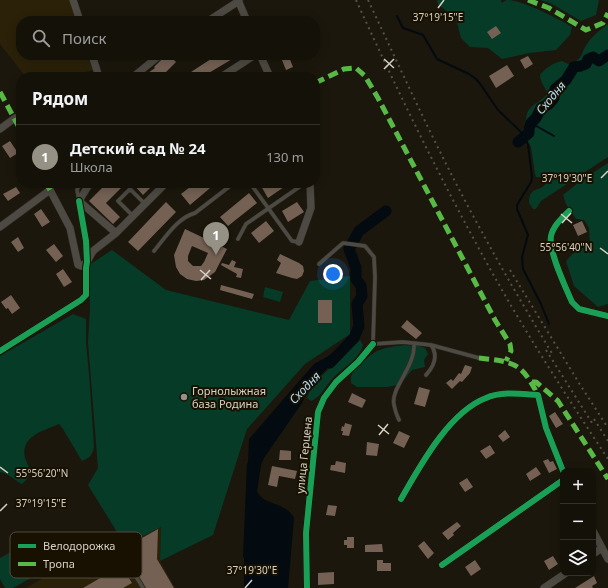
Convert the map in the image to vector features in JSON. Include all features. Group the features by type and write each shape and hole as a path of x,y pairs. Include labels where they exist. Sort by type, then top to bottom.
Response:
{"street":[{"path":"73,0 78,16"},
{"path":"216,16 238,1 244,16"},
{"path":"94,60 97,72"},
{"path":"139,72 154,60"},
{"path":"229,72 247,60"},
{"path":"262,60 268,72"},
{"path":"0,129 15,118"},
{"path":"0,352 85,298 87,292 86,240 79,201 87,188"},
{"path":"0,227 50,190 70,228 78,265 81,266 87,262 94,251 116,233 161,188"},
{"path":"299,242 311,208 310,188"},
{"path":"79,201 116,233"},
{"path":"569,211 556,225 551,236 551,248 572,302 579,309 608,316"},
{"name":"улица Герцена","path":"307,588 306,533 318,412 324,398 336,382 358,362 373,344"},
{"path":"401,499 429,452 446,430 461,414 487,397 504,394 538,395 546,428 562,468"},
{"path":"442,565 560,482"},
{"path":"596,537 608,559"},
{"path":"596,552 602,548"},
{"path":"544,588 562,576"}],"lane":[{"path":"78,188 79,201"},
{"path":"154,251 179,221 190,214 195,213 228,188"},
{"path":"254,188 292,241 299,242"},
{"path":"238,239 246,224 298,188"},
{"path":"133,216 118,201 130,189 145,204"},
{"path":"319,264 343,243 364,246 374,257 375,277 373,344 403,342 431,345 479,358"},
{"path":"399,420 393,404 400,383 414,358 414,343"},
{"path":"426,375 432,368 436,354 431,345"},
{"path":"137,578 143,588"}],"shaded area":[{"path":"0,0 69,0 74,16 16,16 16,60 91,60 95,70 85,72 22,72 0,44"},
{"path":"161,527 160,561 175,588 26,588 43,578 142,578 142,536"}],"green space":[{"path":"437,0 501,0 502,3 507,0 514,1 540,10 572,27 570,35 556,50 529,53 502,59 488,48 470,47 461,38 456,19 438,4"},
{"path":"540,0 599,0 596,15 581,21 552,4"},
{"path":"608,24 608,157 541,201 536,209 533,209 529,203 531,194 547,182 542,177 536,177 531,147 526,139 523,129 528,111 547,94 540,75 555,63 562,61 570,65 575,62 580,58 591,38"},
{"path":"608,163 608,304 598,307 574,286 566,261 575,251 590,245 589,228 584,220 576,219 566,204 563,195 583,179"},
{"name":"Горнолыжная база Родина","path":"112,250 166,290 289,320 310,281 350,276 350,334 305,364 247,429 213,535 160,561 161,527 142,536 142,532 117,532 88,485 98,468 88,342 90,308 89,265"},
{"path":"265,287 283,292 280,302 263,297"},
{"path":"73,314 86,319 86,342 94,446 93,451 87,459 82,461 59,424 40,432 29,439 26,444 24,451 25,458 31,473 22,484 0,472 0,356"},
{"path":"360,340 363,345 358,355 332,379 318,397 311,401 307,398 315,382"},
{"path":"405,345 425,348 428,354 424,360 425,367 412,370 398,385 387,387 357,387 351,383 351,377 355,370 362,362 374,353 387,348"},
{"path":"10,552 10,578 31,578 13,588 5,588 0,579 0,558"}],"water":[{"path":"340,352 341,354 308,389 302,403 264,458 261,465 257,491 260,496 285,509 294,518 288,588 244,588 243,557 249,439 314,364 332,354"}],"building":[{"path":"496,26 501,33 492,39 487,32"},
{"path":"528,56 533,64 525,69 520,60"},
{"path":"161,60 174,60 176,62 166,72 149,72 155,68 154,67"},
{"path":"209,60 231,60 210,72 191,72"},
{"path":"282,60 290,60 293,67 286,70"},
{"path":"507,65 514,76 496,88 489,76"},
{"path":"10,141 16,150 16,154 10,158 2,146"},
{"path":"16,187 20,193 8,201 3,194"},
{"path":"102,188 121,188 106,203 120,217 113,224 89,201"},
{"path":"137,188 150,188 143,195"},
{"path":"189,188 210,188 190,205 181,194"},
{"path":"262,188 283,188 268,198"},
{"path":"249,193 257,203 228,226 220,217"},
{"path":"166,202 176,212 138,251 128,242"},
{"path":"297,202 304,212 288,222 282,211"},
{"path":"41,209 50,222 42,227 34,214"},
{"path":"266,221 274,231 259,243 251,233"},
{"path":"582,221 587,232 578,236 573,225"},
{"path":"185,229 227,249 215,272 204,280 196,281 187,279 180,274 176,267 174,255","holes":["192,246 208,253 201,266 193,266 188,261 188,256"]},
{"path":"18,237 24,248 18,252 11,242"},
{"path":"54,244 63,256 56,262 46,250"},
{"path":"280,254 303,266 304,271 302,276 297,279 276,273 281,263 277,260"},
{"path":"232,260 236,262 234,267 243,269 241,278 236,277 237,274 221,265 222,263 229,265"},
{"path":"63,269 72,282 64,287 56,274"},
{"path":"221,285 254,294 252,299 220,290"},
{"path":"11,295 20,308 12,314 1,302"},
{"path":"318,300 332,300 332,323 318,323"},
{"path":"407,320 422,333 416,339 401,327"},
{"path":"465,365 472,367 470,373 462,382 460,381 452,389 446,383 451,379 453,381 459,373 461,374"},
{"path":"419,387 430,390 425,407 414,404"},
{"path":"352,393 366,400 362,408 348,402"},
{"path":"555,412 563,424 556,428 549,416"},
{"path":"345,423 352,425 349,436 342,435 342,426 344,427"},
{"path":"505,430 510,437 503,442 498,436"},
{"path":"399,431 410,436 404,448 393,443"},
{"path":"367,442 379,444 377,456 366,455"},
{"path":"490,445 495,453 486,459 480,451"},
{"path":"280,450 291,451 291,460 279,460"},
{"path":"548,459 550,462 553,461 557,469 549,473 543,461"},
{"path":"336,461 346,463 345,473 330,470 331,465 335,465"},
{"path":"272,466 297,471 295,479 279,476 277,487 268,485"},
{"path":"536,467 541,474 530,481 526,474"},
{"path":"467,478 473,487 465,492 459,483"},
{"path":"328,505 337,506 335,516 326,515"},
{"path":"457,522 461,526 448,540 442,533"},
{"path":"158,529 157,559 174,588 146,588 140,578 142,578 142,538"},
{"path":"347,537 354,537 354,548 347,548 347,545 344,545 344,540 347,540"},
{"path":"424,541 434,553 428,559 418,546"},
{"path":"382,544 383,552 365,552 365,545"},
{"path":"553,556 558,564 549,570 544,561"},
{"path":"377,560 383,560 383,563 391,563 391,571 377,571"},
{"path":"475,560 481,569 471,576 465,567"},
{"path":"334,572 334,584 318,585 318,573"},
{"path":"594,576 597,583 592,586 593,588 575,588"},
{"path":"100,578 129,578 132,583 123,588 83,588"}],"waterway":[{"path":"397,16 403,28 423,35 437,59 469,74 476,79 498,110 520,131 528,144 532,177 531,182 517,205 517,209 528,235 522,257 523,269 541,304 549,324"},
{"name":"Сходня","path":"518,142 529,133 531,123 536,118 541,108 549,104 554,98 555,89 566,80 574,67 586,64 588,59 593,57 599,61 608,55"},
{"path":"531,123 554,136"},
{"name":"Сходня","path":"330,363 354,338 359,326 357,304 362,296 361,286 356,279 356,268 349,249 359,231 386,211"}],"railway":[{"path":"356,0 391,76 486,261 531,338 608,459"},
{"path":"368,0 456,184 500,265 553,355"},
{"path":"510,270 608,428"},
{"path":"546,350 594,426"},
{"path":"594,419 608,441"}],"marked path":[{"path":"528,0 549,8 586,30 603,23 608,13"},
{"path":"320,81 344,69 356,68 365,76 495,320 510,344 511,351 506,361"},
{"path":"0,92 16,122"},
{"path":"479,358 501,361 515,366 527,376 538,395"},
{"path":"532,382 536,382 558,401 608,479"}],"cycle path":[{"path":"0,351 81,300 86,295 86,241 79,201"},
{"path":"569,211 561,219 551,236 552,251 558,269 572,302 579,309 608,316"},
{"path":"307,588 306,533 318,412 324,398 336,382 358,362 373,344"},
{"path":"401,499 426,456 448,427 473,405 498,394 538,395 546,428 562,468"},
{"path":"442,565 560,482"}],"place":[{"name":"Детский сад № 24","path":"216,255"},
{"name":"Горнолыжная база Родина","path":"184,397"}]}
